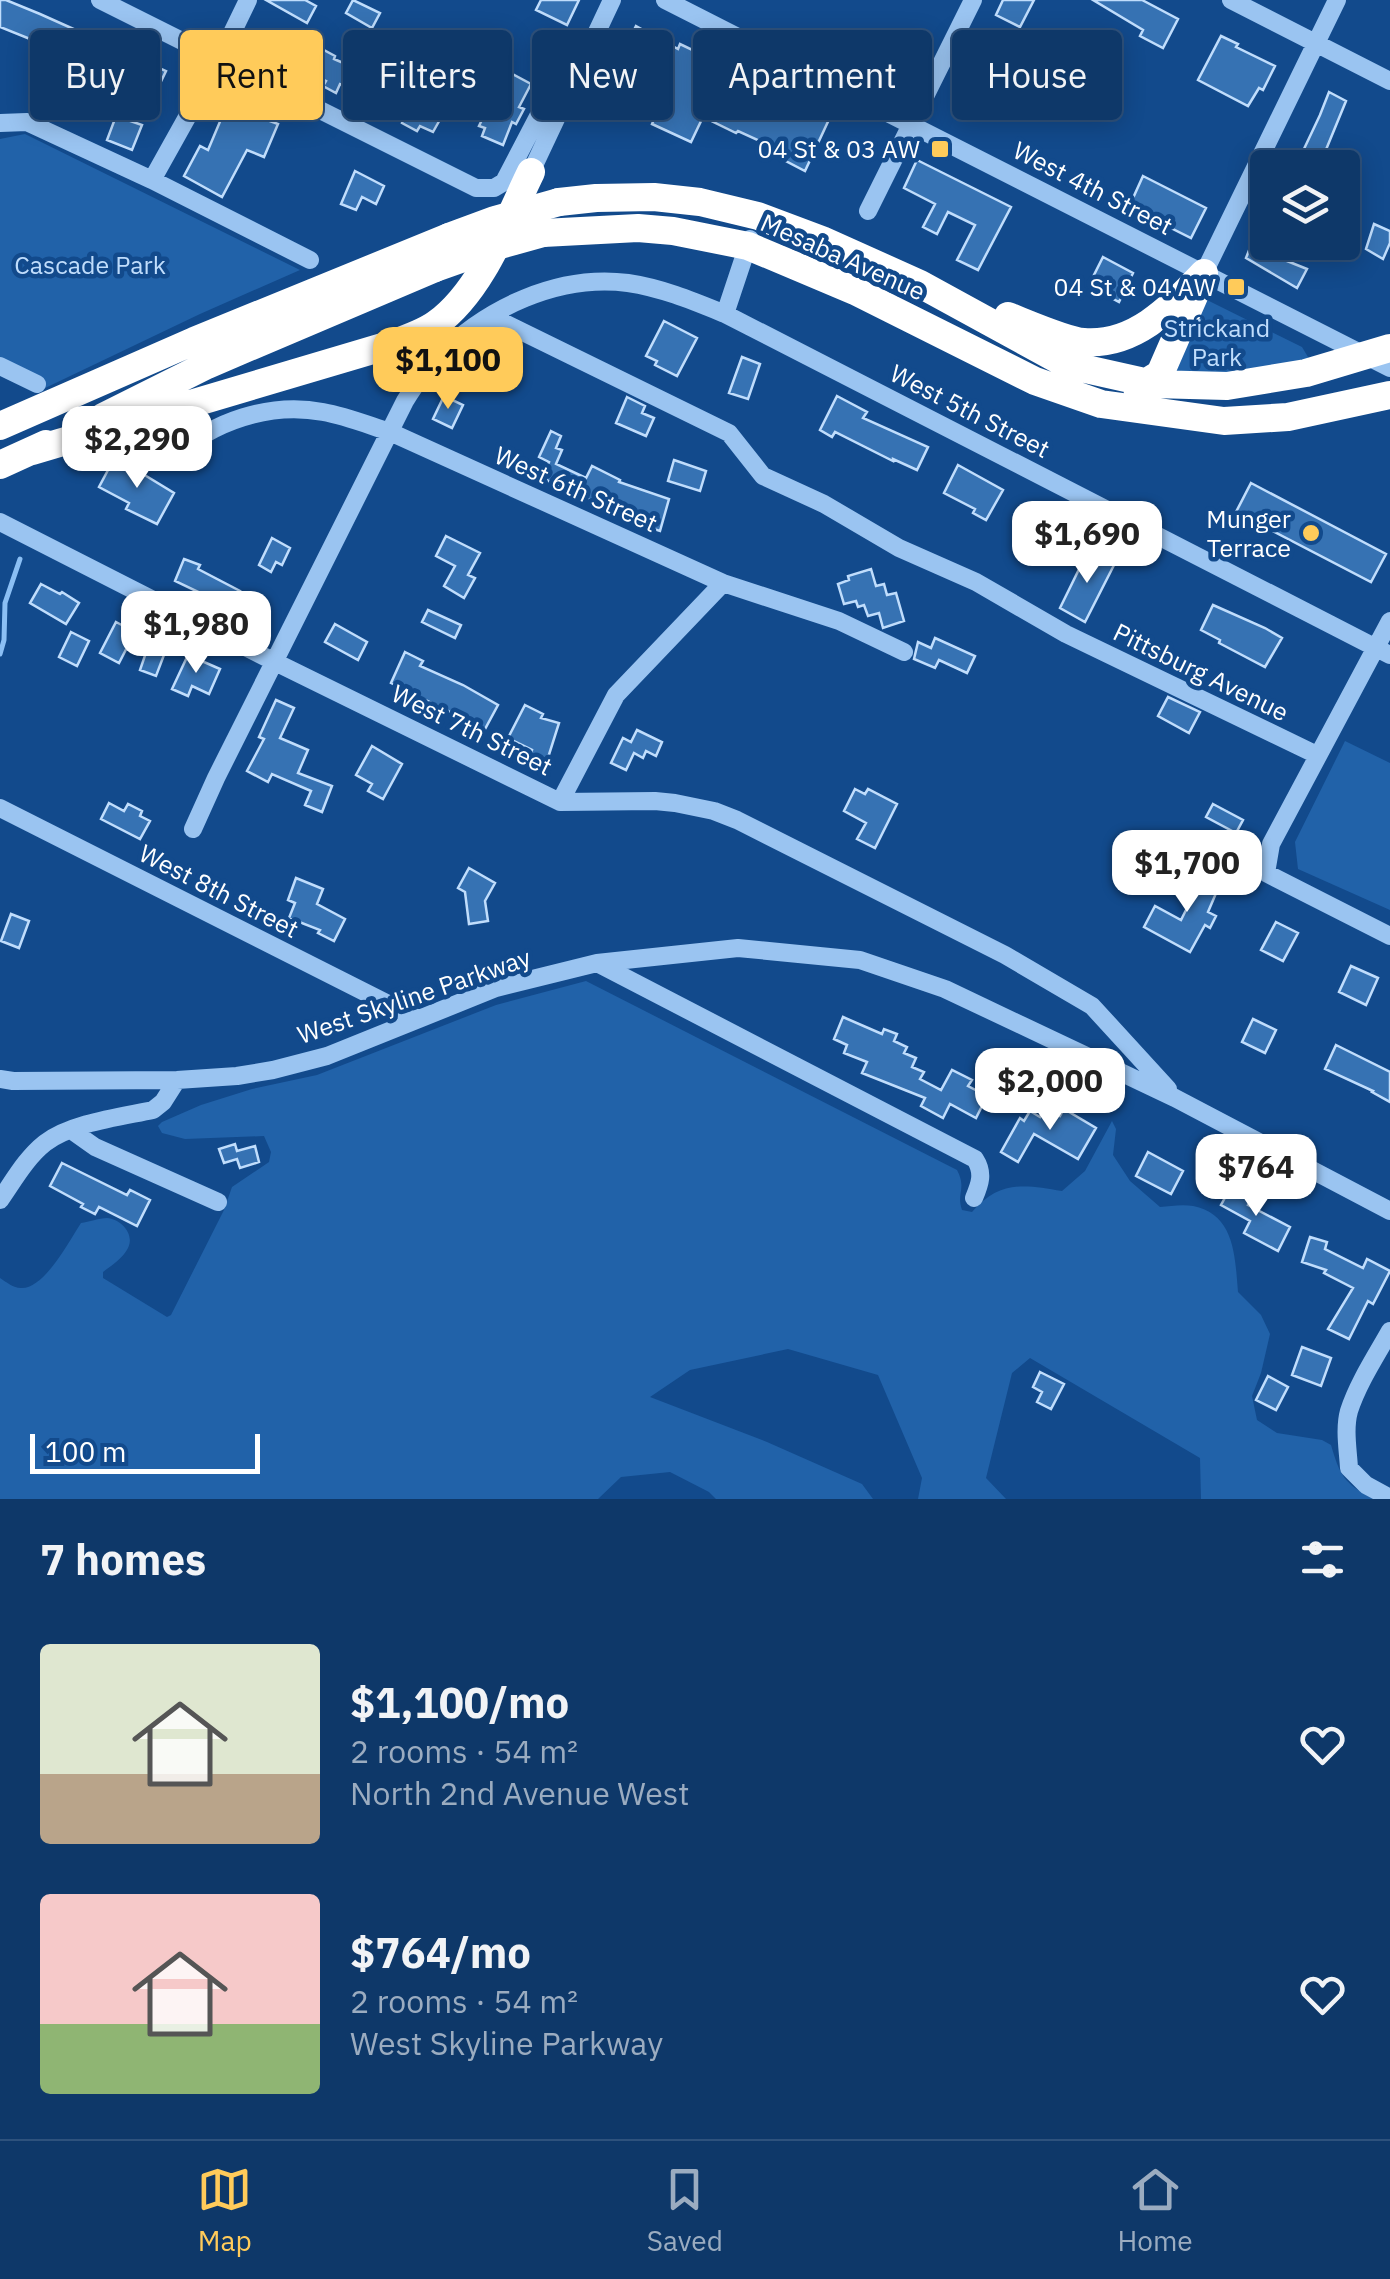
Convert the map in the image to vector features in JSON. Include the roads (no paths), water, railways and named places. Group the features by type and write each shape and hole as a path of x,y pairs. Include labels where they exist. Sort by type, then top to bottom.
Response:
{"highway":[{"path":"11,462 386,346 434,326 454,309 484,266 531,172"},
{"name":"Mesaba Avenue","path":"11,462 201,353 448,236 559,202 596,198 654,196 758,216 920,284 1068,365 1148,383 1228,386 1382,357"},
{"name":"Mesaba Avenue","path":"0,426 500,245 542,234 603,228 673,231 748,246 855,291 1035,381 1101,404 1224,420 1288,417 1390,395"},
{"path":"920,284 1082,342 1113,339 1144,328 1204,273"},
{"path":"1067,394 1098,397 1133,390 1160,374 1204,273"}],"street":[{"path":"100,0 180,41"},
{"path":"233,30 248,0"},
{"path":"531,172 612,0"},
{"name":"West 4th Street","path":"665,0 1204,273 1382,357"},
{"path":"868,211 973,0"},
{"path":"1231,0 1390,81"},
{"path":"1204,273 1338,0"},
{"path":"323,112 476,188 494,188 504,182 536,120"},
{"path":"152,180 185,120"},
{"path":"0,124 26,122 310,260"},
{"path":"724,314 758,216"},
{"name":"West 5th Street","path":"193,828 420,378 436,358 490,316 553,288 624,283 654,288 724,314 1383,652"},
{"name":"Pittsburg Avenue","path":"490,316 729,434 763,476 824,504 898,548 976,582 1066,634 1318,756"},
{"path":"0,366 36,384"},
{"name":"West 6th Street","path":"173,458 227,422 288,409 322,411 390,432 723,583 839,621 904,652"},
{"name":"West 7th Street","path":"0,522 560,802 675,803 736,820 1005,955 1092,1006 1175,1098"},
{"path":"560,802 616,696 723,583"},
{"path":"1390,621 1383,652 1318,756 1271,844 1266,873 1390,936"},
{"name":"West 8th Street","path":"0,808 416,1018"},
{"name":"West Skyline Parkway","path":"0,1079 177,1080 238,1076 327,1056 496,988 597,963 738,948 860,960 945,989 1175,1098 1390,1211"},
{"path":"597,963 975,1160 981,1177 974,1198"},
{"path":"0,1200 27,1161 47,1142 71,1130 152,1110 163,1102 177,1080"},
{"path":"71,1130 95,1146 218,1202"},
{"path":"1390,1330 1349,1412 1346,1430 1349,1468 1366,1485 1390,1498"}],"waterway":[{"path":"0,654 5,603 20,559"}],"place":[{"name":"04 St & 03 AW","path":"940,149"},
{"name":"04 St & 04 AW","path":"1236,287"},
{"name":"Munger Terrace","path":"1311,533"}],"park label":[{"name":"Cascade Park","path":"90,265"},
{"name":"Strickand Park","path":"1217,342"}]}
